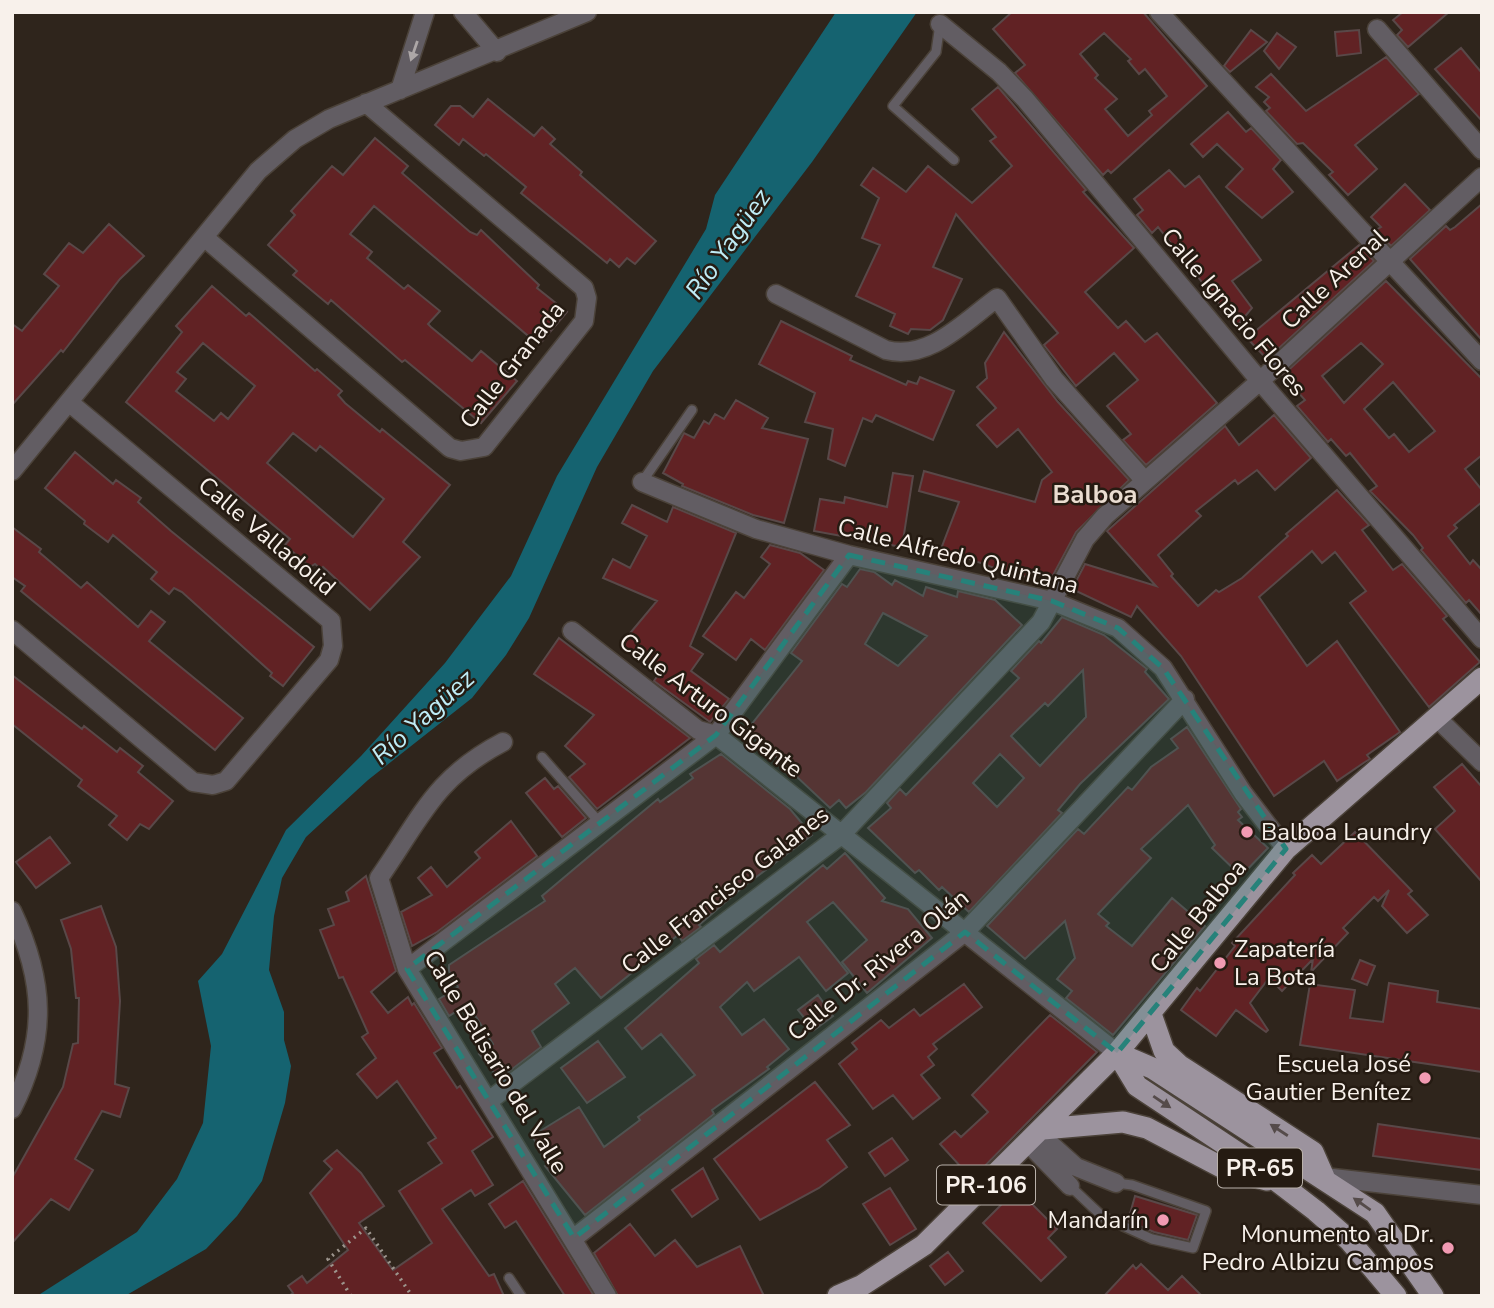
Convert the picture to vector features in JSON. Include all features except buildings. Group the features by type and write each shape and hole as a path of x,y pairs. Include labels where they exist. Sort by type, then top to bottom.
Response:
{"main road":[{"name":"Calle Balboa","path":"1117,1053 1286,849 1482,678"},
{"path":"1151,1014 1164,1051 1179,1065 1313,1152 1324,1177"},
{"name":"PR-65","path":"1117,1053 1152,1068 1260,1140 1324,1177 1375,1213 1433,1296"},
{"name":"PR-65","path":"1117,1053 1136,1086 1281,1184 1349,1240 1396,1296"},
{"name":"PR-106","path":"838,1296 865,1291 924,1245 1117,1053"},
{"path":"1037,1135 1123,1122 1147,1128 1225,1169 1281,1184"}],"street":[{"path":"400,90 425,12"},
{"path":"463,12 497,52"},
{"path":"12,471 258,172 295,139 366,103 497,52 587,12"},
{"path":"1159,12 1482,361"},
{"name":"Calle Ignacio Flores","path":"940,24 999,72 1025,99 1259,381 1482,639"},
{"path":"1377,29 1482,150"},
{"name":"Calle Granada","path":"204,237 450,448 461,451 484,447 583,321 587,298 584,288 366,103"},
{"name":"Calle Arenal","path":"1052,601 1084,539 1482,177"},
{"path":"776,294 886,350 902,354 926,349 997,298 1054,379 1145,481"},
{"name":"Calle Valladolid","path":"12,630 193,782 203,784 226,781 329,660 333,646 331,621 70,403"},
{"name":"Calle Alfredo Quintana","path":"642,482 756,529 849,555 1052,601 1118,628 1156,661 1185,699 1243,793 1286,849"},
{"path":"407,969 716,735 849,555"},
{"name":"Calle Francisco Galanes","path":"490,1100 841,835 1041,622 1052,601"},
{"name":"Calle Arturo Gigante","path":"572,631 698,730 716,735 1117,1053"},
{"name":"Calle Dr. Rivera Olán","path":"573,1238 965,932 1185,699"},
{"path":"1437,718 1482,762"},
{"name":"Calle Belisario del Valle","path":"503,742 471,759 450,776 424,809 379,878 407,969 490,1100 607,1296"},
{"path":"12,911 32,956 38,1001 35,1042 25,1083 12,1108"},
{"path":"1037,1135 1076,1167 1116,1183"},
{"path":"1037,1135 1070,1186"},
{"path":"1324,1177 1482,1195"}],"lane":[{"path":"940,24 936,52 893,106 954,160"},
{"path":"642,482 692,410"},
{"path":"542,757 600,823"},
{"path":"1070,1186 1103,1217 1152,1239 1193,1248 1206,1211 1132,1185 1116,1183"},
{"path":"509,1278 521,1296"}],"path":[{"path":"351,1296 328,1259 366,1228 412,1296"}],"highlighted area":[{"path":"849,555 1052,601 1118,628 1163,668 1286,849 1117,1053 965,932 574,1238 407,969 716,735"}],"water":[{"name":"Río Yagüez","path":"836,12 917,12 812,162 653,371 597,467 529,618 506,655 472,698 368,780 306,837 282,878 274,916 269,970 284,1012 284,1040 291,1066 285,1103 262,1181 237,1216 206,1249 125,1296 37,1296 137,1232 177,1179 203,1123 211,1046 198,981 222,954 286,830 361,756 445,663 511,576 557,476 706,229 715,195"}],"place":[{"name":"Balboa Laundry","path":"1247,832"},
{"name":"Zapatería La Bota","path":"1220,963"},
{"name":"Escuela José Gautier Benítez","path":"1425,1078"},
{"name":"Mandarín","path":"1163,1220"},
{"name":"Monumento al Dr. Pedro Albizu Campos","path":"1448,1248"}],"district":[{"name":"Balboa","path":"1095,494"}]}
